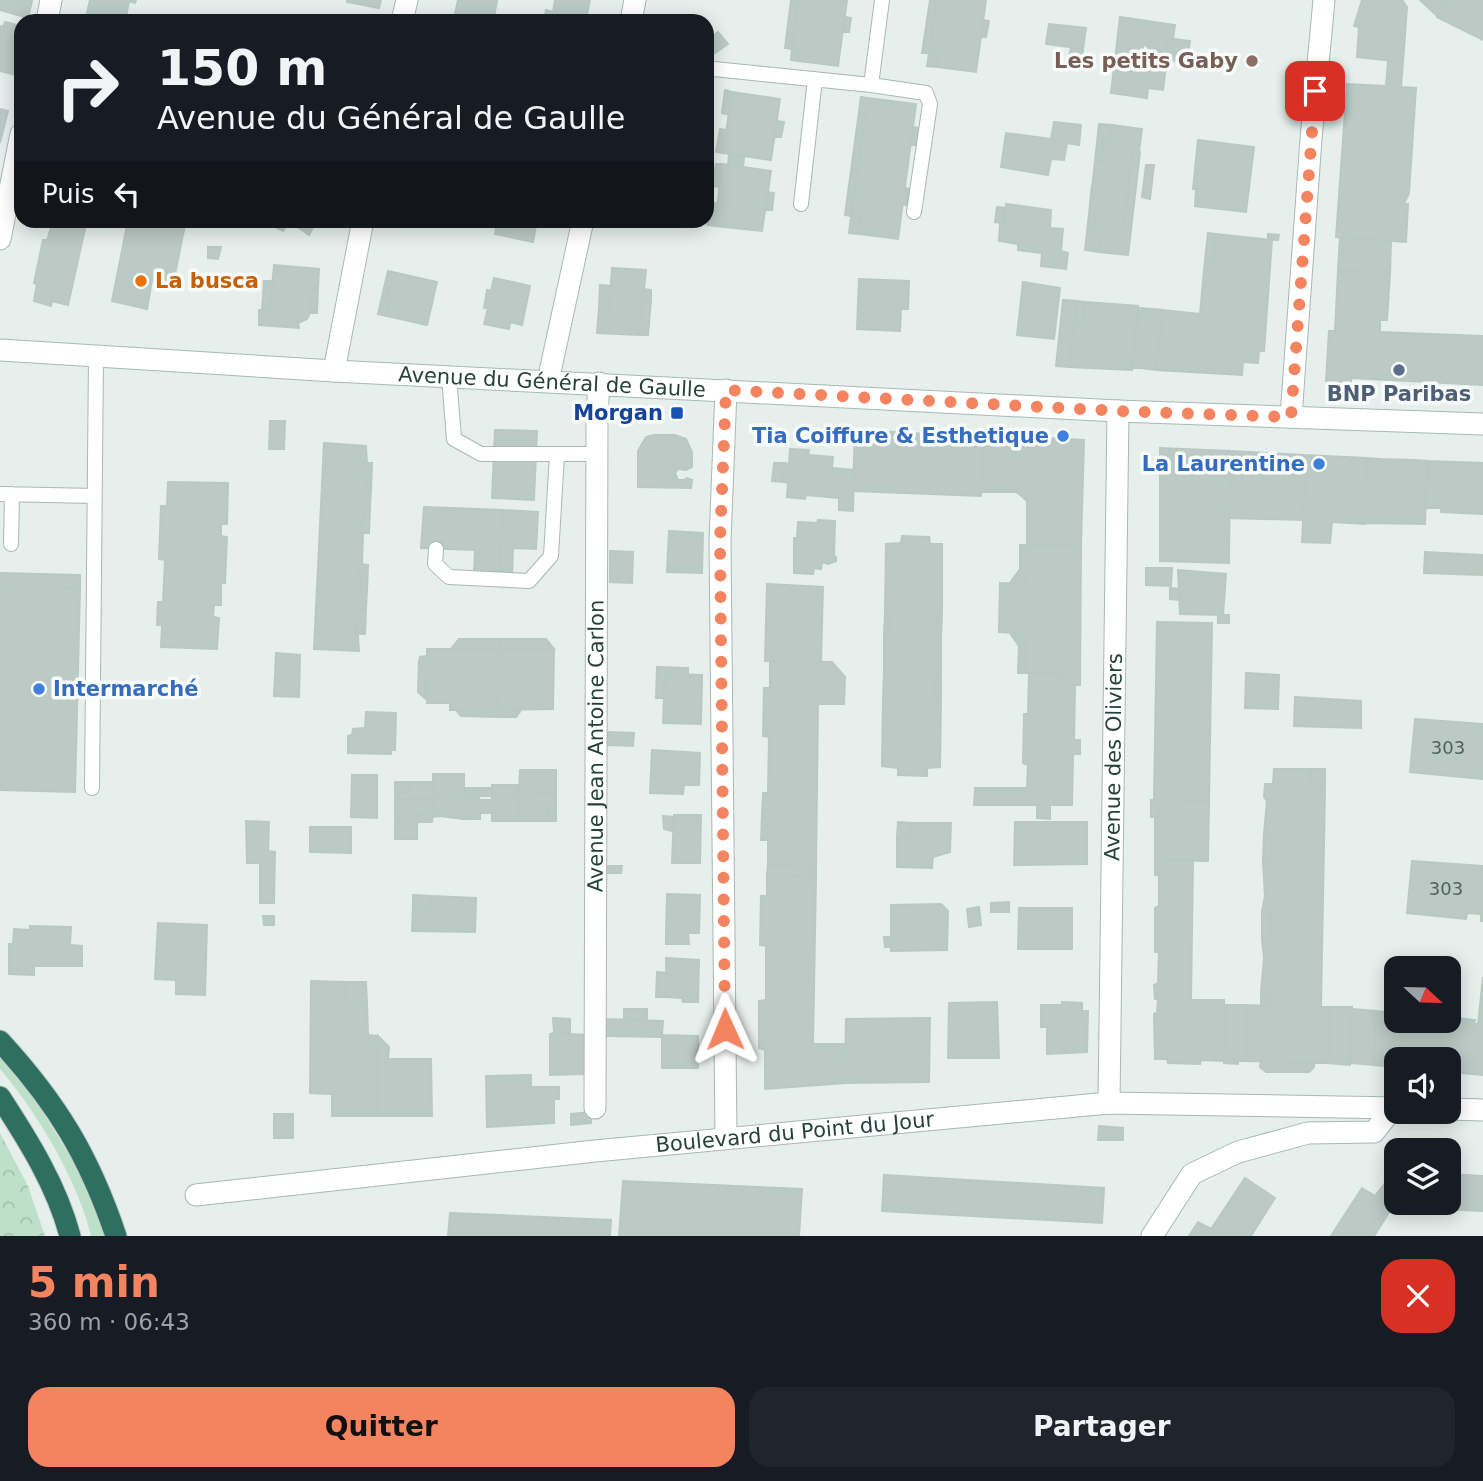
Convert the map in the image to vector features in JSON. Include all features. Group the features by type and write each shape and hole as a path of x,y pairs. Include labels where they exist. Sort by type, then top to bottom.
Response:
{"highway":[{"path":"0,1041 45,1093 67,1125 92,1172 116,1236"},
{"path":"0,1097 48,1179 69,1236"}],"street":[{"path":"1291,417 1324,0"},
{"path":"0,239 14,169"},
{"path":"334,371 361,228"},
{"path":"548,381 581,228"},
{"name":"Avenue du Général de Gaulle","path":"0,350 334,371 1118,411 1483,424"},
{"name":"Avenue Jean Antoine Carlon","path":"595,1108 599,383"},
{"path":"726,390 720,541 726,1138"},
{"name":"Avenue des Oliviers","path":"1109,1103 1118,411"},
{"name":"Boulevard du Point du Jour","path":"196,1195 726,1138 1109,1103 1384,1108"},
{"path":"1461,1109 1483,1110"},
{"path":"1152,1236 1192,1174 1238,1152 1308,1133 1374,1132 1384,1121"}],"lane":[{"path":"871,85 883,0"},
{"path":"714,69 926,93 930,104 915,212"},
{"path":"801,204 815,79"},
{"path":"92,788 96,357"},
{"path":"449,376 454,439 481,454 597,454"},
{"path":"436,549 435,564 449,577 529,581 551,556 557,454"},
{"path":"11,544 6,494 95,496"}],"green space":[{"path":"0,1056 34,1097 80,1173 107,1236 91,1236 76,1193 55,1148 0,1069"},
{"path":"0,1133 28,1186 45,1236 0,1236"}],"building":[{"path":"0,0 32,1 29,14 0,10"},
{"path":"90,0 136,0 135,3 129,1 126,14 87,13"},
{"path":"347,0 381,0 379,8"},
{"path":"458,0 497,1 494,14 455,14"},
{"path":"555,0 590,0 587,14 553,12"},
{"path":"791,0 798,0 792,49 785,48"},
{"path":"798,0 847,0 838,66 798,61 799,50 792,49"},
{"path":"930,0 936,0 929,53 922,53"},
{"path":"936,0 986,0 976,72 937,67 938,55 929,53"},
{"path":"1362,0 1402,0 1407,7 1403,62 1357,57 1359,27 1354,26"},
{"path":"1420,0 1444,0 1436,15"},
{"path":"1446,0 1483,0 1483,40 1437,17"},
{"path":"546,10 561,14 545,14"},
{"path":"845,17 851,18 849,32 843,32"},
{"path":"1120,17 1175,25 1173,39 1167,38 1165,57 1147,55 1148,46 1143,45 1144,63 1166,66 1163,90 1148,88 1147,98 1111,93"},
{"path":"983,20 989,21 986,37 981,36"},
{"path":"5,22 14,24 14,74 0,71 0,26 3,27"},
{"path":"1049,24 1086,28 1083,49 1046,44"},
{"path":"718,32 728,44 715,53 714,52 714,35"},
{"path":"1167,38 1190,41 1187,63 1164,59"},
{"path":"1071,47 1083,49 1082,60 1069,58"},
{"path":"792,49 799,50 798,61 791,60"},
{"path":"929,53 938,55 937,67 927,66"},
{"path":"1388,61 1403,62 1401,87 1416,88 1409,193 1404,204 1408,204 1406,242 1336,237 1347,84 1386,86"},
{"path":"725,90 732,92 729,115 722,113"},
{"path":"732,92 780,99 771,160 723,153"},
{"path":"861,97 868,98 851,216 845,215"},
{"path":"868,98 916,104 898,239 858,234 860,218 851,216"},
{"path":"0,109 8,111 0,143"},
{"path":"777,121 784,122 781,137 775,136"},
{"path":"1054,122 1081,125 1079,145 1067,143 1064,160 1051,159 1048,175 1001,167 1006,133 1051,139"},
{"path":"1099,124 1112,125 1110,140 1104,139 1101,162 1095,161"},
{"path":"1112,125 1142,129 1139,151 1132,151 1124,229 1131,230 1128,255 1099,252 1100,238 1093,238 1096,215 1089,214 1091,193 1099,194 1099,182 1093,180 1095,161 1101,162 1104,139 1110,140"},
{"path":"913,127 918,128 916,145 911,144"},
{"path":"720,129 726,130 723,153 716,152"},
{"path":"1198,140 1254,147 1246,212 1195,206 1196,189 1193,189"},
{"path":"1132,151 1140,152 1131,230 1124,229"},
{"path":"729,154 744,157 743,167 728,165"},
{"path":"716,164 722,164 719,187 714,186"},
{"path":"722,164 771,171 762,231 715,226"},
{"path":"1146,165 1154,165 1150,199 1142,197"},
{"path":"1093,180 1099,182 1099,194 1091,193"},
{"path":"905,188 911,189 908,205 903,205"},
{"path":"767,192 774,193 772,210 765,209"},
{"path":"714,202 718,203 714,226"},
{"path":"1006,204 1051,210 1050,228 1063,229 1061,251 1068,253 1066,269 1041,266 1042,253 1018,250 1018,244 999,241 1000,223 1004,223"},
{"path":"997,207 1005,208 1004,223 995,222"},
{"path":"1089,214 1096,215 1093,238 1100,238 1099,252 1085,250"},
{"path":"851,216 860,218 858,234 849,233"},
{"path":"51,228 85,228 68,305 52,301 51,306 34,301 37,284 34,283 43,240 47,240"},
{"path":"126,228 184,228 173,284 152,280 147,309 112,301"},
{"path":"299,228 313,228 309,235"},
{"path":"496,228 507,228 505,236 495,234"},
{"path":"507,228 536,228 533,242 505,236"},
{"path":"1208,233 1216,234 1213,261 1205,260"},
{"path":"1216,234 1272,240 1264,351 1259,351 1258,363 1243,362 1242,375 1156,370 1163,310 1200,314 1205,260 1213,261"},
{"path":"1268,234 1279,235 1278,240 1268,239"},
{"path":"1340,237 1391,241 1390,273 1338,270"},
{"path":"208,247 221,247 218,259 208,258"},
{"path":"274,265 319,269 318,288 312,288 310,313 307,319 298,323 299,328 259,325 259,310 270,310"},
{"path":"612,268 646,270 644,289 651,290 651,300 642,299 639,335 597,333 599,308 609,310"},
{"path":"1338,270 1390,273 1387,320 1380,320 1380,332 1483,336 1483,385 1351,378 1351,383 1326,381 1329,331 1335,331"},
{"path":"388,271 437,282 427,325 387,316 390,304 386,304 389,289 384,288"},
{"path":"494,278 530,286 522,325 510,322 509,329 484,324 488,308 484,308 487,290 491,291"},
{"path":"859,279 909,281 908,309 901,309 900,331 857,329"},
{"path":"264,281 273,281 270,310 262,310"},
{"path":"1023,282 1060,288 1054,339 1017,335"},
{"path":"600,285 611,286 609,310 599,308"},
{"path":"312,288 318,288 317,313 310,313"},
{"path":"384,288 389,289 386,304 390,304 387,316 378,314"},
{"path":"642,299 651,300 648,335 639,335"},
{"path":"1063,300 1077,301 1069,367 1056,366"},
{"path":"1077,301 1085,302 1083,322 1074,321"},
{"path":"1085,302 1138,306 1132,370 1069,367 1074,321 1083,322"},
{"path":"1139,308 1163,310 1156,370 1132,367"},
{"path":"270,421 285,421 284,449 269,449"},
{"path":"495,430 537,431 534,500 492,498"},
{"path":"855,430 983,437 981,496 853,491"},
{"path":"675,435 686,439 692,452 692,467 686,470 678,469 675,473 678,480 692,480 691,488 638,487 638,451 646,437"},
{"path":"984,435 1084,440 1081,546 1027,545 1027,501 1017,492 981,492"},
{"path":"324,443 366,446 367,463 363,463 363,475 366,476 366,488 371,489 370,507 365,508 360,533 363,533 362,564 359,564 358,576 361,576 361,590 367,590 366,609 361,609 360,622 357,622 359,651 314,649"},
{"path":"1160,448 1230,451 1229,563 1160,561"},
{"path":"790,449 809,450 808,455 833,457 832,468 854,470 853,511 839,510 839,498 806,495 805,499 787,497 788,483 783,482 784,463 789,464"},
{"path":"1230,451 1304,455 1306,466 1303,520 1229,518"},
{"path":"1304,455 1366,458 1365,524 1332,522 1330,543 1302,542 1306,466"},
{"path":"1366,458 1379,459 1380,466 1366,466"},
{"path":"1379,459 1414,460 1413,467 1427,467 1425,524 1365,523 1366,466 1380,466"},
{"path":"1414,460 1428,461 1427,467 1413,467"},
{"path":"1428,461 1483,463 1483,514 1441,512 1441,508 1426,508"},
{"path":"363,463 372,463 371,489 366,488"},
{"path":"774,463 784,463 783,482 772,481"},
{"path":"168,482 228,483 227,524 221,524 221,536 227,537 225,583 221,583 221,605 214,605 213,617 219,618 217,649 161,647 162,625 157,625 158,602 163,602 165,560 159,559 161,506 167,506"},
{"path":"370,507 369,533 360,533 365,508"},
{"path":"424,507 503,510 499,574 474,573 475,550 421,548"},
{"path":"503,510 538,512 536,549 513,548 512,575 499,574"},
{"path":"818,520 835,521 836,561 828,564 822,562 821,569 814,568 813,574 794,573 794,538 797,538 798,522 817,523"},
{"path":"669,531 703,533 702,573 667,572"},
{"path":"902,536 929,537 930,544 942,544 942,613 937,614 936,637 941,638 941,676 936,676 935,699 941,699 940,767 927,768 927,776 898,775 898,768 882,766 883,698 888,698 888,674 884,674 884,636 888,636 889,613 885,613 886,544 901,543"},
{"path":"1020,545 1027,545 1026,584 1010,583 1020,569"},
{"path":"1027,545 1081,546 1080,685 1062,685 1062,673 1025,673 1025,638 1016,638 1016,633 999,632 1000,583 1026,584"},
{"path":"610,551 633,552 632,583 610,582"},
{"path":"1425,552 1483,555 1483,575 1424,573"},
{"path":"359,564 368,565 367,590 361,590"},
{"path":"1146,568 1172,568 1171,586 1146,585"},
{"path":"1178,570 1226,574 1223,615 1180,614"},
{"path":"0,573 80,575 80,588 0,586"},
{"path":"767,584 823,587 821,662 765,661"},
{"name":"Intermarché","path":"0,586 80,588 75,792 0,790"},
{"path":"1170,588 1180,589 1179,600 1170,599"},
{"path":"361,609 366,609 365,634 356,634 357,622 360,622"},
{"path":"885,613 889,613 888,636 884,636"},
{"path":"942,613 941,638 936,637 937,614"},
{"path":"1218,615 1229,615 1229,623 1218,623"},
{"path":"1157,622 1212,623 1209,801 1154,800"},
{"path":"1010,633 1016,633 1016,638 1025,638 1025,673 1018,673 1019,646"},
{"path":"459,639 500,639 499,649 451,649"},
{"path":"500,639 546,639 554,649 499,649"},
{"path":"427,649 499,649 498,710 450,710 450,703 427,703"},
{"path":"499,649 554,649 553,709 498,710"},
{"path":"276,653 300,655 299,697 274,696"},
{"path":"427,656 426,699 418,692 420,657"},
{"path":"770,661 832,662 845,677 844,704 818,704 816,867 768,865 768,840 761,840 763,793 768,793 769,737 763,736 764,688 770,688"},
{"path":"657,667 688,668 688,675 665,674 664,698 656,698"},
{"path":"1029,673 1062,673 1062,685 1075,685 1074,740 1080,740 1080,754 1073,754 1072,805 974,805 975,788 1027,788 1028,765 1023,763 1024,714 1028,714"},
{"path":"1246,673 1279,675 1278,709 1245,708"},
{"path":"665,674 702,675 701,724 663,723"},
{"path":"884,674 888,674 888,698 883,698"},
{"path":"936,676 941,676 941,699 935,699"},
{"path":"1295,697 1361,701 1361,728 1294,726"},
{"path":"522,709 516,717 498,717 498,710"},
{"path":"456,710 498,710 498,717 461,716"},
{"path":"366,712 396,713 395,750 391,750 391,754 348,753 348,736 352,735 353,729 365,728"},
{"path":"1415,719 1483,724 1483,779 1410,772"},
{"path":"608,732 634,733 633,746 608,745"},
{"path":"652,750 700,753 699,785 684,785 683,794 650,793"},
{"path":"1274,769 1311,769 1311,788 1325,788 1321,1007 1329,1007 1328,1063 1246,1061 1247,1005 1270,1006 1270,993 1261,992 1264,958 1262,940 1270,940 1271,912 1262,912 1265,896 1263,862 1272,861 1272,834 1264,834 1267,801 1264,797 1265,784 1273,784"},
{"path":"1311,769 1325,769 1325,788 1311,788"},
{"path":"520,770 556,770 556,793 519,795"},
{"path":"433,774 464,774 464,797 433,798"},
{"path":"352,775 377,775 377,818 351,817"},
{"path":"395,782 409,782 409,792 395,792"},
{"path":"409,782 433,782 433,798 395,800 395,792 409,792"},
{"path":"492,785 519,785 519,795 492,796"},
{"path":"465,788 479,788 479,796 464,797"},
{"path":"479,788 491,788 492,796 479,796"},
{"path":"556,793 556,810 548,809 548,821 532,821 532,817 519,816 519,795"},
{"path":"519,795 519,821 492,821 492,813 480,813 480,819 464,819 464,797 479,796 479,800 492,800 492,796"},
{"path":"464,797 464,819 441,816 440,810 432,809 433,798"},
{"path":"433,798 433,814 417,814 417,822 395,821 395,800"},
{"path":"1151,800 1160,800 1159,817 1151,817"},
{"path":"1160,800 1209,801 1208,861 1155,860 1155,818 1159,817"},
{"path":"1037,805 1050,805 1050,819 1037,818"},
{"path":"432,809 440,810 441,816 433,817"},
{"path":"548,809 556,810 556,821 548,821"},
{"path":"417,814 433,814 432,822 417,822"},
{"path":"674,815 701,815 700,863 672,863"},
{"path":"519,816 532,817 532,821 519,821"},
{"path":"663,816 673,817 672,831 664,829"},
{"path":"246,821 269,822 268,851 275,852 274,903 260,903 260,863 247,863"},
{"path":"395,821 417,822 417,839 395,839"},
{"path":"898,822 912,823 911,836 897,837"},
{"path":"1015,822 1087,822 1087,864 1014,865"},
{"path":"912,823 951,823 950,852 933,857 932,868 897,867 897,837 911,836"},
{"path":"310,827 351,827 351,853 310,852"},
{"path":"1264,834 1272,834 1272,861 1263,862"},
{"path":"1155,860 1193,860 1191,1000 1224,1000 1224,1061 1201,1060 1200,1064 1168,1063 1167,1059 1155,1059 1154,1014 1157,1012 1158,999 1155,999 1154,985 1158,983 1159,952 1155,952 1155,908 1159,906 1159,875 1155,875"},
{"path":"1412,861 1483,866 1483,921 1481,914 1467,913 1466,919 1407,913"},
{"path":"768,865 816,867 816,877 767,875"},
{"path":"605,866 622,866 621,873 606,873"},
{"path":"767,875 816,877 813,1044 845,1044 845,1083 765,1089 765,1050 759,1048 759,1001 766,1000 766,946 760,945 761,896 767,896"},
{"path":"667,894 700,895 699,933 666,933"},
{"path":"413,895 431,896 431,910 413,908"},
{"path":"431,896 476,898 475,932 412,931 413,908 431,910"},
{"path":"1009,902 1009,912 991,912 991,903"},
{"path":"941,904 948,911 947,950 891,951 891,947 885,947 884,937 891,937 891,905"},
{"path":"979,907 981,925 969,927 967,909"},
{"path":"1019,908 1072,908 1072,949 1018,949"},
{"path":"1262,912 1271,912 1270,940 1262,940"},
{"path":"263,916 274,916 274,925 264,925"},
{"path":"158,923 207,925 205,995 176,994 176,980 155,979"},
{"path":"30,926 71,927 70,945 82,946 82,966 34,966 34,975 9,974 9,944 13,944 14,929 30,930"},
{"path":"666,933 688,933 689,944 666,944"},
{"path":"666,958 699,960 698,1002 683,1002 682,998 667,997"},
{"path":"657,972 667,973 667,997 656,997"},
{"path":"1483,977 1483,1075 1461,1073 1461,1047 1384,1047 1384,1066 1374,1065 1376,1011 1384,1012 1384,1033 1461,1033 1461,1018 1475,1020 1474,1024 1478,1024"},
{"path":"311,981 345,982 346,1003 367,1004 368,1035 378,1036 378,1116 332,1116 332,1094 310,1093"},
{"path":"345,982 366,982 367,1004 346,1003"},
{"path":"1261,992 1270,993 1270,1006 1261,1006"},
{"path":"997,1002 999,1058 948,1058 949,1003"},
{"path":"1062,1002 1082,1003 1082,1011 1088,1011 1087,1052 1047,1054 1047,1027 1041,1027 1041,1005 1062,1005"},
{"path":"1225,1005 1247,1005 1246,1061 1238,1061 1238,1064 1224,1063"},
{"path":"1329,1007 1352,1007 1350,1065 1328,1063"},
{"path":"624,1009 647,1009 647,1021 624,1020"},
{"path":"1352,1009 1376,1011 1374,1065 1351,1063"},
{"path":"553,1018 570,1019 570,1034 554,1033"},
{"path":"930,1018 929,1082 845,1083 846,1019"},
{"path":"604,1019 663,1021 662,1037 604,1036"},
{"path":"550,1034 585,1035 585,1074 550,1075"},
{"path":"662,1035 698,1036 698,1068 662,1068"},
{"path":"378,1036 389,1047 388,1059 431,1059 432,1116 378,1116"},
{"path":"1261,1061 1314,1063 1314,1067 1309,1072 1266,1072 1260,1067"},
{"path":"531,1075 531,1087 559,1087 559,1099 554,1099 554,1123 487,1127 486,1076"},
{"path":"591,1112 591,1123 571,1125 571,1114"},
{"path":"274,1114 293,1114 293,1138 274,1138"},
{"path":"1099,1126 1123,1128 1123,1140 1098,1140"},
{"path":"884,1175 1104,1188 1102,1223 882,1211"},
{"path":"1461,1175 1483,1176 1483,1211 1461,1210"},
{"path":"1245,1178 1275,1198 1251,1236 1189,1236 1198,1222 1211,1229"},
{"path":"623,1181 802,1189 799,1236 619,1236"},
{"path":"1384,1184 1384,1215 1387,1215 1374,1236 1331,1236 1362,1188 1375,1196"},
{"path":"450,1213 611,1220 610,1236 448,1236"}],"place":[{"name":"Les petits Gaby","path":"1252,61"},
{"name":"La busca","path":"141,281"},
{"name":"BNP Paribas","path":"1399,370"},
{"name":"Morgan","path":"677,413"},
{"name":"Tia Coiffure & Esthetique","path":"1063,436"},
{"name":"La Laurentine","path":"1319,464"},
{"name":"Intermarché","path":"39,689"}],"route":[{"path":"725,1029 720,541 726,390 1118,411 1291,417 1315,91"}]}
